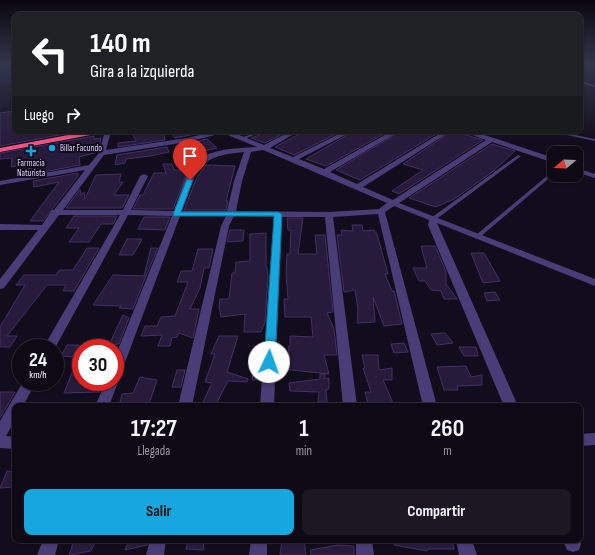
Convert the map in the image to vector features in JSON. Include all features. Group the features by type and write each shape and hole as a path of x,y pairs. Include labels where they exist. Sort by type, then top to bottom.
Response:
{"highway":[{"path":"0,145 60,134"},
{"path":"0,150 85,134"}],"street":[{"path":"0,286 55,212 102,153 107,134"},
{"path":"102,153 187,140 212,134"},
{"path":"232,134 294,159 393,203 595,283"},
{"path":"124,350 194,169 200,161 221,152 265,147 290,134"},
{"path":"294,159 344,134"},
{"path":"324,172 392,134"},
{"path":"358,187 443,134"},
{"path":"476,134 492,138 547,158"},
{"path":"55,212 125,214 329,215 381,211 492,138"},
{"path":"186,403 225,226 231,214 238,181 248,148"},
{"path":"0,183 90,167"},
{"path":"583,172 595,176"},
{"path":"54,339 125,214 144,176"},
{"path":"381,211 429,403"},
{"path":"267,403 278,214"},
{"path":"329,215 350,403"},
{"path":"434,219 432,225 510,403"},
{"path":"0,227 43,228"},
{"path":"18,403 25,391"},
{"path":"103,403 108,391"},
{"path":"0,434 12,414"},
{"path":"583,440 595,439"},
{"path":"0,442 12,443"},
{"path":"46,555 50,543"},
{"path":"155,555 157,543"},
{"path":"258,555 259,543"},
{"path":"364,543 365,555"},
{"path":"465,543 468,555"}],"lane":[{"path":"243,138 254,134"},
{"path":"565,134 595,140"},
{"path":"434,219 519,156"},
{"path":"478,236 547,178"}],"building":[{"path":"12,111 12,134 65,134 0,146 0,113"},
{"path":"132,134 164,134 165,140 118,147 118,143 136,141"},
{"path":"172,134 196,134 175,138"},
{"path":"262,134 282,134 265,143 251,138"},
{"path":"299,134 336,134 294,155 275,147"},
{"path":"349,134 384,134 326,166 306,159"},
{"path":"396,134 436,134 360,180 336,170"},
{"path":"448,134 462,134 483,140 399,194 392,191 423,170 403,164"},
{"path":"94,136 94,139 101,138 98,152 79,157 80,165 33,174 32,168 25,169 27,164 11,167 12,158 0,159 0,153"},
{"path":"207,139 217,148 187,155 180,145"},
{"path":"492,144 515,151 491,173 454,199 436,207 409,198"},
{"path":"167,147 169,152 126,159 125,163 115,165 117,155"},
{"path":"163,164 172,164 174,170 188,170 173,209 133,209 140,195 143,195 154,173 166,173"},
{"path":"206,165 235,166 226,201 228,201 226,210 184,210 197,177"},
{"path":"78,173 78,176 43,221 30,221 59,182 34,187 33,181"},
{"path":"121,174 119,182 123,182 114,195 129,195 122,208 66,208 80,189 81,195 84,192 85,199 96,175"},
{"path":"74,216 117,216 113,224 101,224 89,242 69,242 79,228 66,228"},
{"path":"144,217 170,217 165,230 138,229"},
{"path":"287,218 303,218 298,254 317,254 315,235 325,235 333,312 327,313 334,329 337,355 324,355 329,374 282,369 283,356 289,357 288,346 290,347 290,336 313,337 311,317 285,317 284,299 288,299 286,274 287,254 290,254 291,230 288,230"},
{"path":"352,225 362,225 363,231 374,230 377,234 388,274 385,274 392,291 394,291 402,324 384,326 373,297 375,322 357,323 358,309 355,290 344,292 337,235 342,235 341,230 353,231"},
{"path":"230,230 244,230 243,241 227,242"},
{"path":"266,233 266,268 268,277 265,322 261,332 244,332 245,314 221,317 219,307 220,299 229,299 232,273 235,273 236,262 250,261 250,234"},
{"path":"127,239 142,239 133,255 119,255"},
{"path":"421,246 435,246 446,271 446,284 457,299 444,299 441,291 431,290 425,281 419,281 413,268 427,268"},
{"path":"87,248 99,248 74,291 63,291 66,285 47,285 7,336 17,336 15,339 12,339 10,347 0,347 0,327 25,285 16,285 24,275 56,275 59,270 73,270"},
{"path":"151,248 158,248 146,276 144,275"},
{"path":"198,249 213,249 209,268 204,268 200,288 190,309 199,309 193,338 179,333 177,337 172,338 170,346 158,346 162,335 141,336 145,326 157,326 161,317 175,316 188,282 177,282 181,271 192,271"},
{"path":"471,253 484,253 500,281 483,283"},
{"path":"113,275 146,276 133,309 119,308 121,306 93,305"},
{"path":"495,292 500,300 487,301 484,293"},
{"path":"123,315 129,318 121,339 112,339"},
{"path":"445,333 453,343 437,345 431,334"},
{"path":"219,336 238,336 227,372 248,379 247,382 228,381 217,403 202,403 212,383 205,382 215,354 211,354"},
{"path":"404,343 408,352 394,353 391,344"},
{"path":"67,345 72,345 72,357 64,356 64,350"},
{"path":"258,346 263,346 260,380 252,380"},
{"path":"459,347 476,347 478,356 464,356"},
{"path":"362,355 378,355 379,370 392,368 392,380 383,380 393,403 368,403 365,392 371,392 363,368 365,368"},
{"path":"466,366 471,377 482,375 482,385 457,386 458,390 444,390 437,367"},
{"path":"177,370 185,370 181,387 172,387"},
{"path":"72,373 72,391 100,391 100,392 64,393"},
{"path":"320,374 325,374 325,379 329,378 329,389 326,390 327,402 318,402 319,392 290,391 289,383 320,379"},
{"path":"140,377 157,380 149,403 120,403 122,394 133,393"},
{"path":"0,392 15,392 0,418"},
{"path":"7,471 12,472 12,487 0,488"},
{"path":"73,543 95,543 91,551 69,555"},
{"path":"128,543 147,543 147,545 125,550"},
{"path":"187,543 203,543 204,550 186,549"},
{"path":"282,543 304,543 306,555 280,555"},
{"path":"394,543 453,543 454,549 427,549 427,551 394,545"},
{"path":"338,545 354,546 354,555 311,555 310,550"}],"place":[{"name":"Billar Facundo","path":"52,148"},
{"name":"Farmacia Naturista","path":"31,151"}],"route":[{"path":"190,180 177,214 278,214 269,362"}]}
